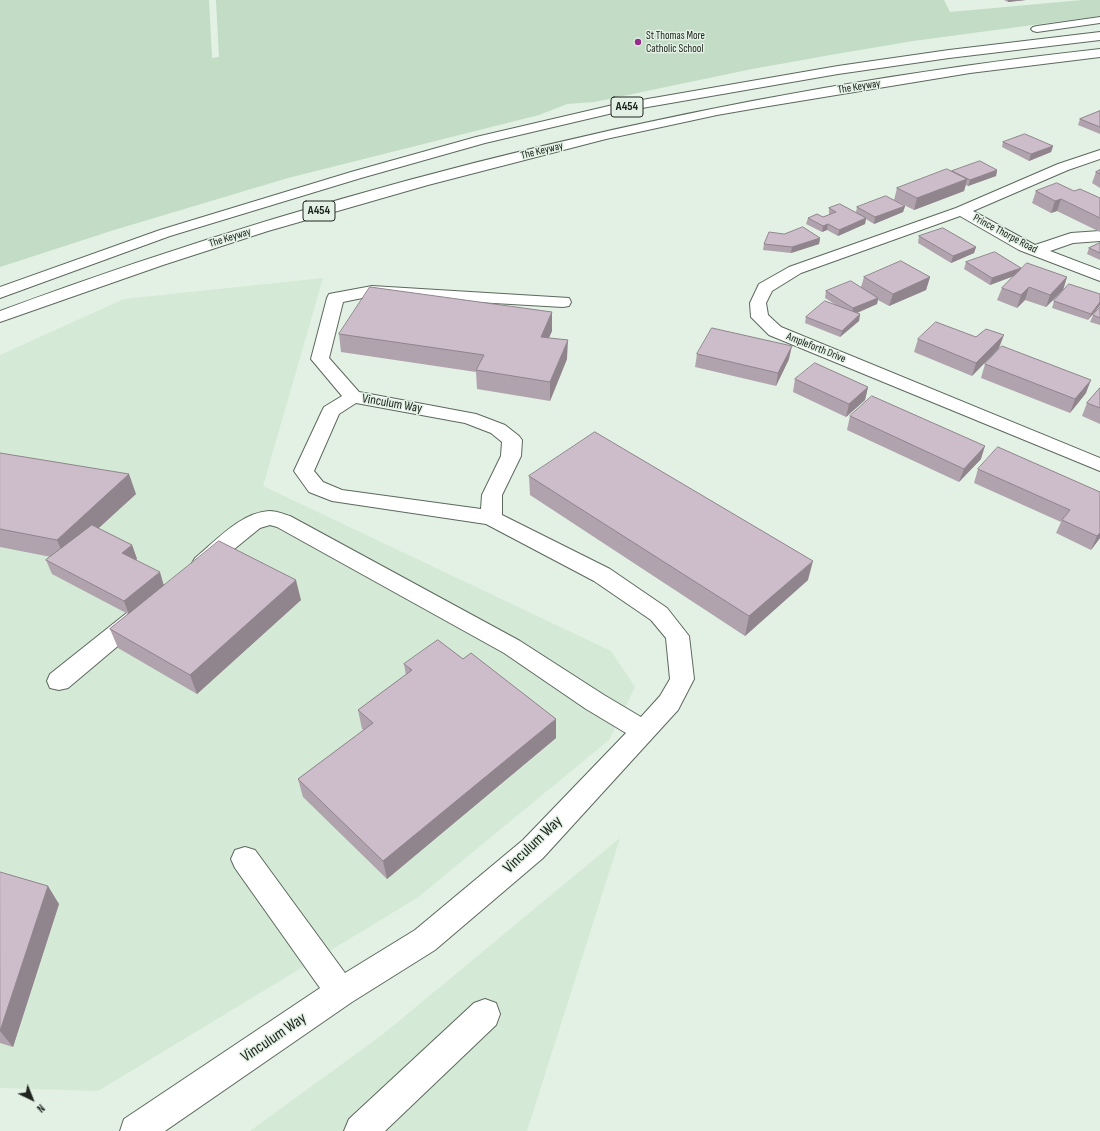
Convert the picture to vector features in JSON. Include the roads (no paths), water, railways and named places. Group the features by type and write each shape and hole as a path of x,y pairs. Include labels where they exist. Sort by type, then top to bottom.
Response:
{"main road":[{"path":"1024,30 1100,20"},
{"name":"The Keyway","path":"0,293 165,233 356,175 481,140 613,109 838,70 949,54 1100,36"},
{"path":"655,101 917,46"},
{"name":"The Keyway","path":"0,317 47,299 205,245 343,204 548,149 720,110 874,84 1100,53"},
{"path":"645,127 952,84"},
{"name":"Prince Thorpe Road","path":"961,211 1063,167 1100,154"},
{"name":"Prince Thorpe Road","path":"961,211 1025,247 1100,276"},
{"name":"Ampleforth Drive","path":"961,211 795,270 765,288 758,302 760,316 775,331 1100,465"},
{"path":"0,277 79,252 165,233"},
{"path":"1035,251 1071,238 1100,236"},
{"path":"353,398 320,359 335,298 372,291 563,302"},
{"name":"Vinculum Way","path":"136,1131 341,992 425,940 532,849 669,703 682,679 677,636 659,614 602,575 491,518 339,496 316,487 304,471 331,411 353,398 469,418 498,429 512,440 510,456 492,495 491,518"},
{"path":"188,575 254,522 270,518 282,521 512,647 595,702 644,731"},
{"path":"59,681 151,605"},
{"path":"245,860 341,992"},
{"path":"361,1131 485,1014"}],"place":[{"name":"St Thomas More Catholic School","path":"638,42"}]}
